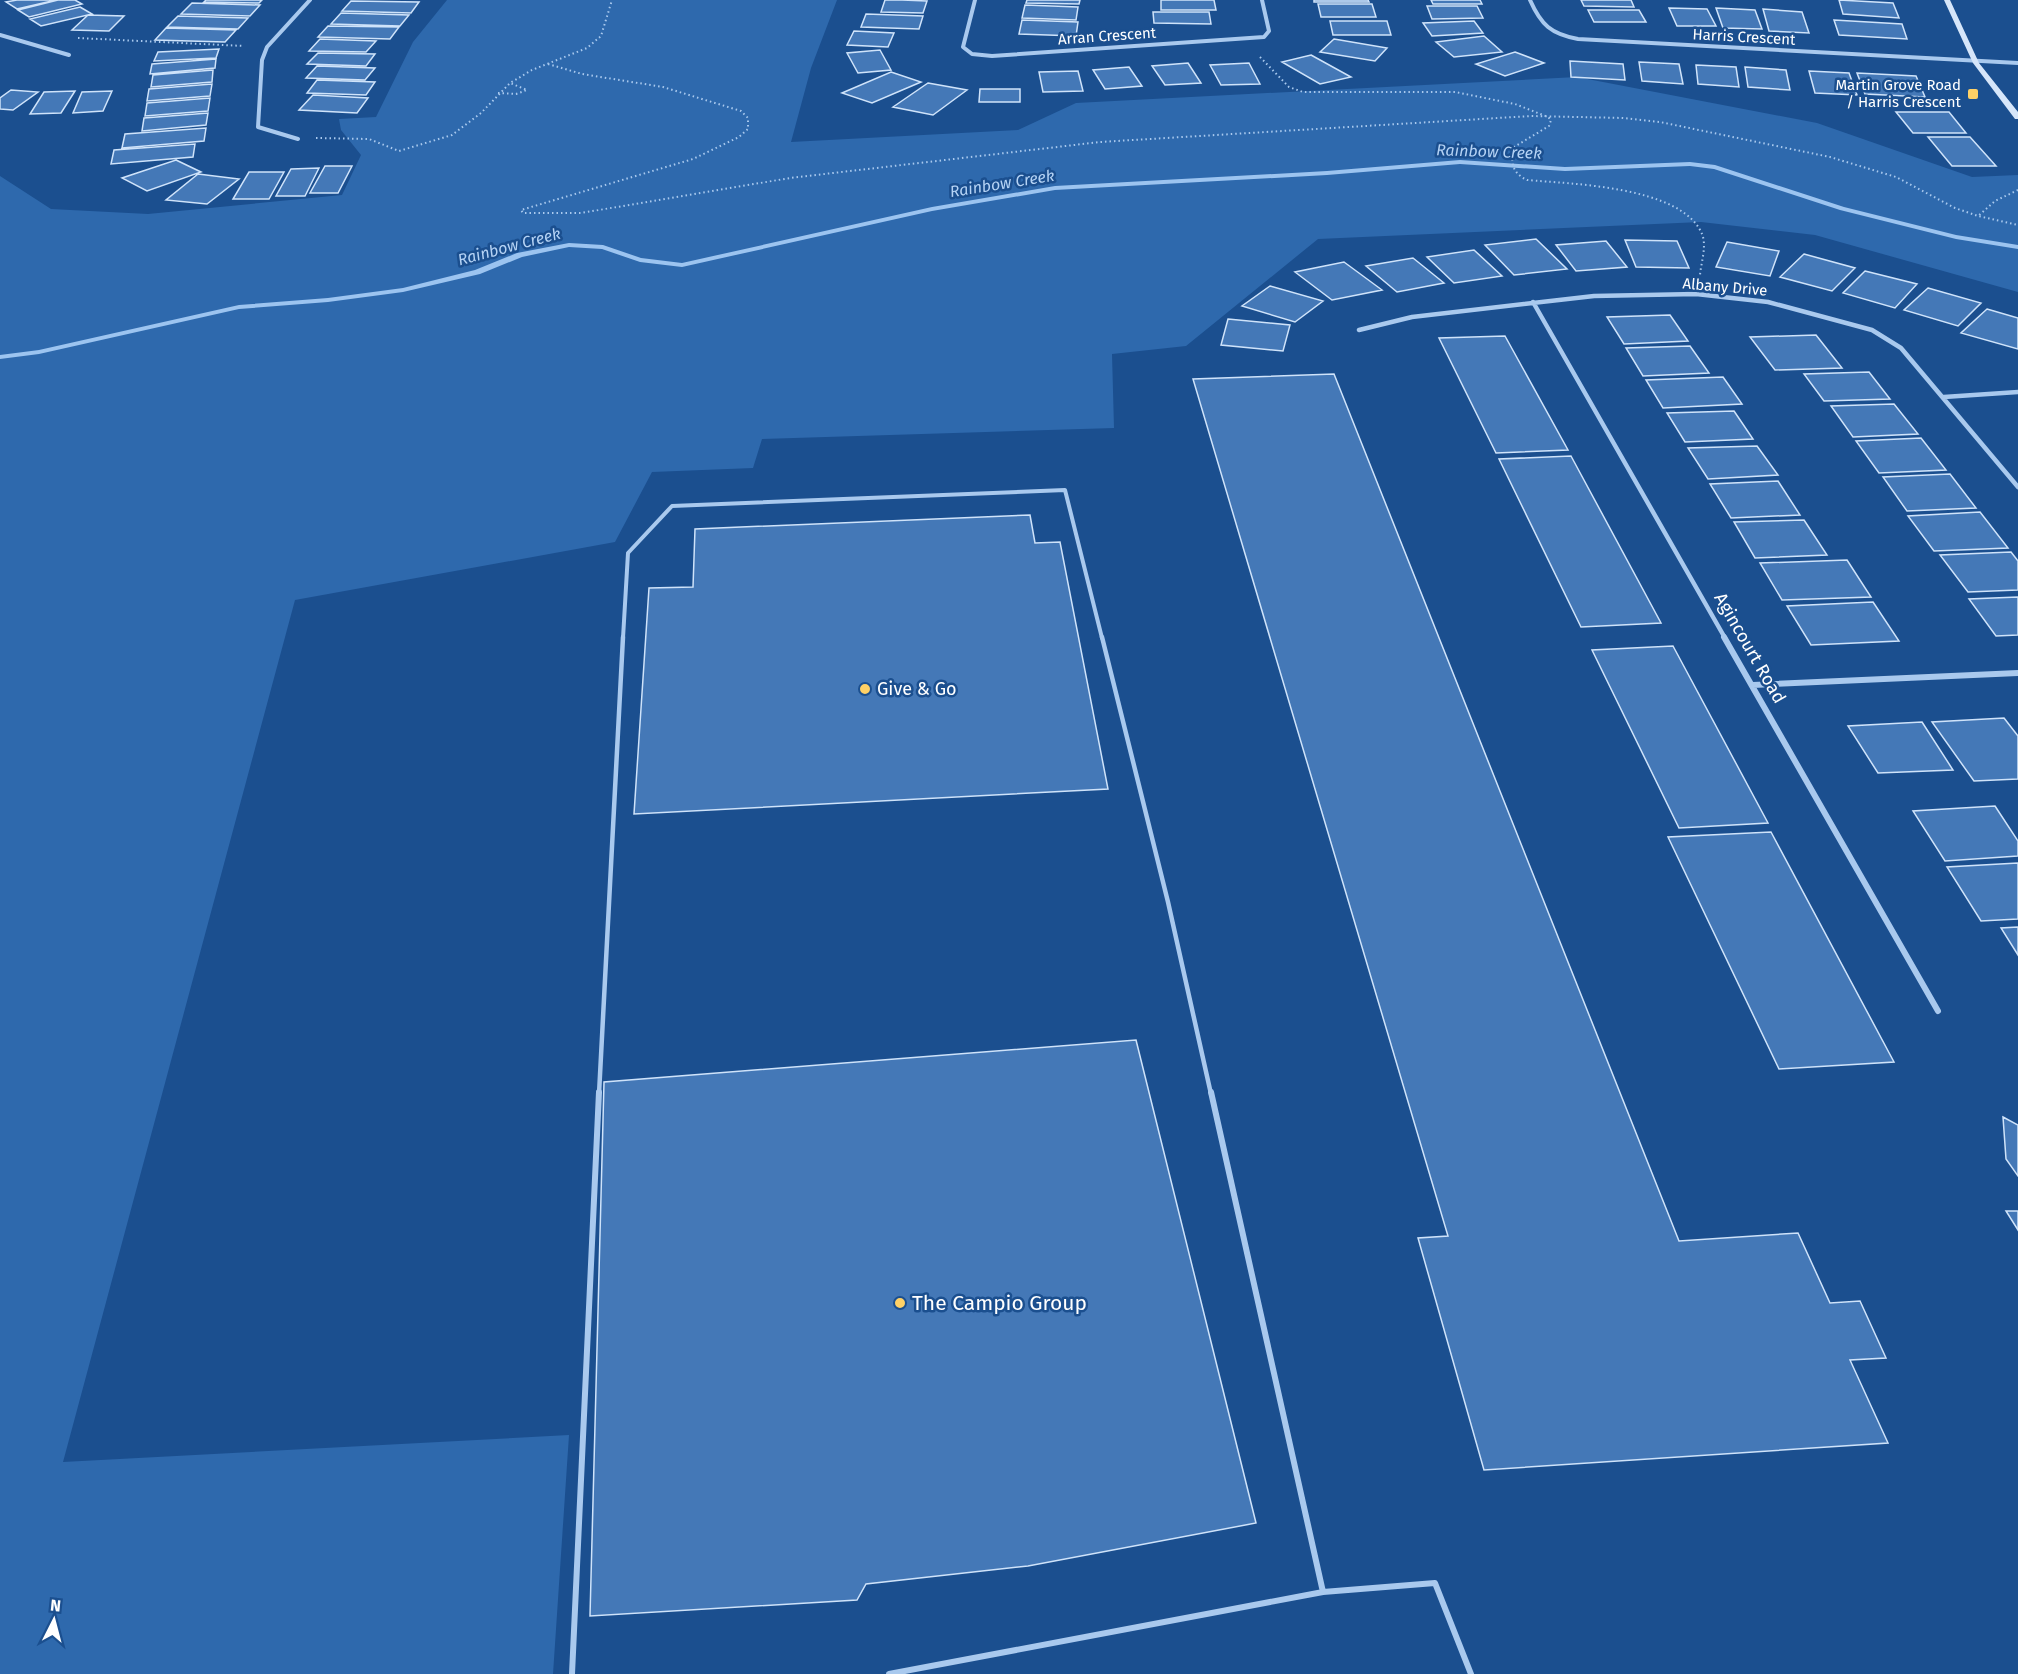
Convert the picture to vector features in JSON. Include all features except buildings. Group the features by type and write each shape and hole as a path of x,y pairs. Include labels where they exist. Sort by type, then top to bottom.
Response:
{"street":[{"path":"298,139 258,128 262,60 267,47 310,0"},
{"name":"Arran Crescent","path":"975,0 963,47 972,54 992,56 1264,37 1269,31 1262,0"},
{"name":"Harris Crescent","path":"1530,0 1543,28 1556,36 1578,39 1976,63 2018,63"},
{"path":"1947,0 1976,63 2018,117"},
{"path":"0,35 69,55"},
{"name":"Albany Drive","path":"1359,330 1412,317 1594,296 1673,294 1733,297 1768,302 1848,322 1887,338 1913,361 2018,487"},
{"name":"Agincourt Road","path":"1533,302 1754,685 1938,1011"},
{"path":"1944,398 2018,392"},
{"path":"1754,685 2018,673"}],"lane":[{"path":"572,1674 606,948 628,553 672,506 1065,490 1168,902 1323,1592"},
{"path":"889,1674 1323,1592 1435,1583 1471,1674"}],"path":[{"path":"298,139 372,137 382,140 399,151 452,135 481,113 510,83 588,48 601,36 612,0"},
{"path":"76,38 244,46"},
{"path":"1256,52 1289,87 1303,93 1458,91 1502,98 1548,117 1551,120 1549,126 1518,142 1511,155 1514,171 1519,177 1527,180 1576,184 1630,193 1662,201 1683,212 1695,221 1704,240 1699,280"},
{"path":"548,64 582,74 663,87 741,111 748,118 748,129 739,137 693,159 521,210 523,213 580,213 790,178 1100,142 1548,117 1623,118 1660,122 1830,157 1896,177 1955,208 2018,225"},
{"path":"498,93 516,94 527,90 510,83"},
{"path":"1978,216 1995,201 2018,190"}],"shaded area":[{"path":"447,0 837,0 811,68 791,142 1018,130 1076,103 1577,77 1817,123 1972,177 2018,175 2018,292 1815,235 1701,222 1318,239 1186,346 1112,354 1114,428 762,439 753,468 652,472 615,542 295,600 63,1462 569,1435 553,1674 0,1674 0,176 51,209 148,214 342,195 361,155 341,130 339,119 376,117 413,42"}],"waterway":[{"name":"Rainbow Creek","path":"0,357 39,352 239,307 328,300 403,290 477,272 520,255 569,245 603,247 640,260 682,265 932,209 1055,188 1327,173 1460,162 1565,169 1690,164 1715,167 1842,209 1956,237 2018,247"}],"place":[{"name":"Martin Grove Road / Harris Crescent","path":"1973,94"},
{"name":"Give & Go","path":"865,689"},
{"name":"The Campio Group","path":"900,1303"}]}
